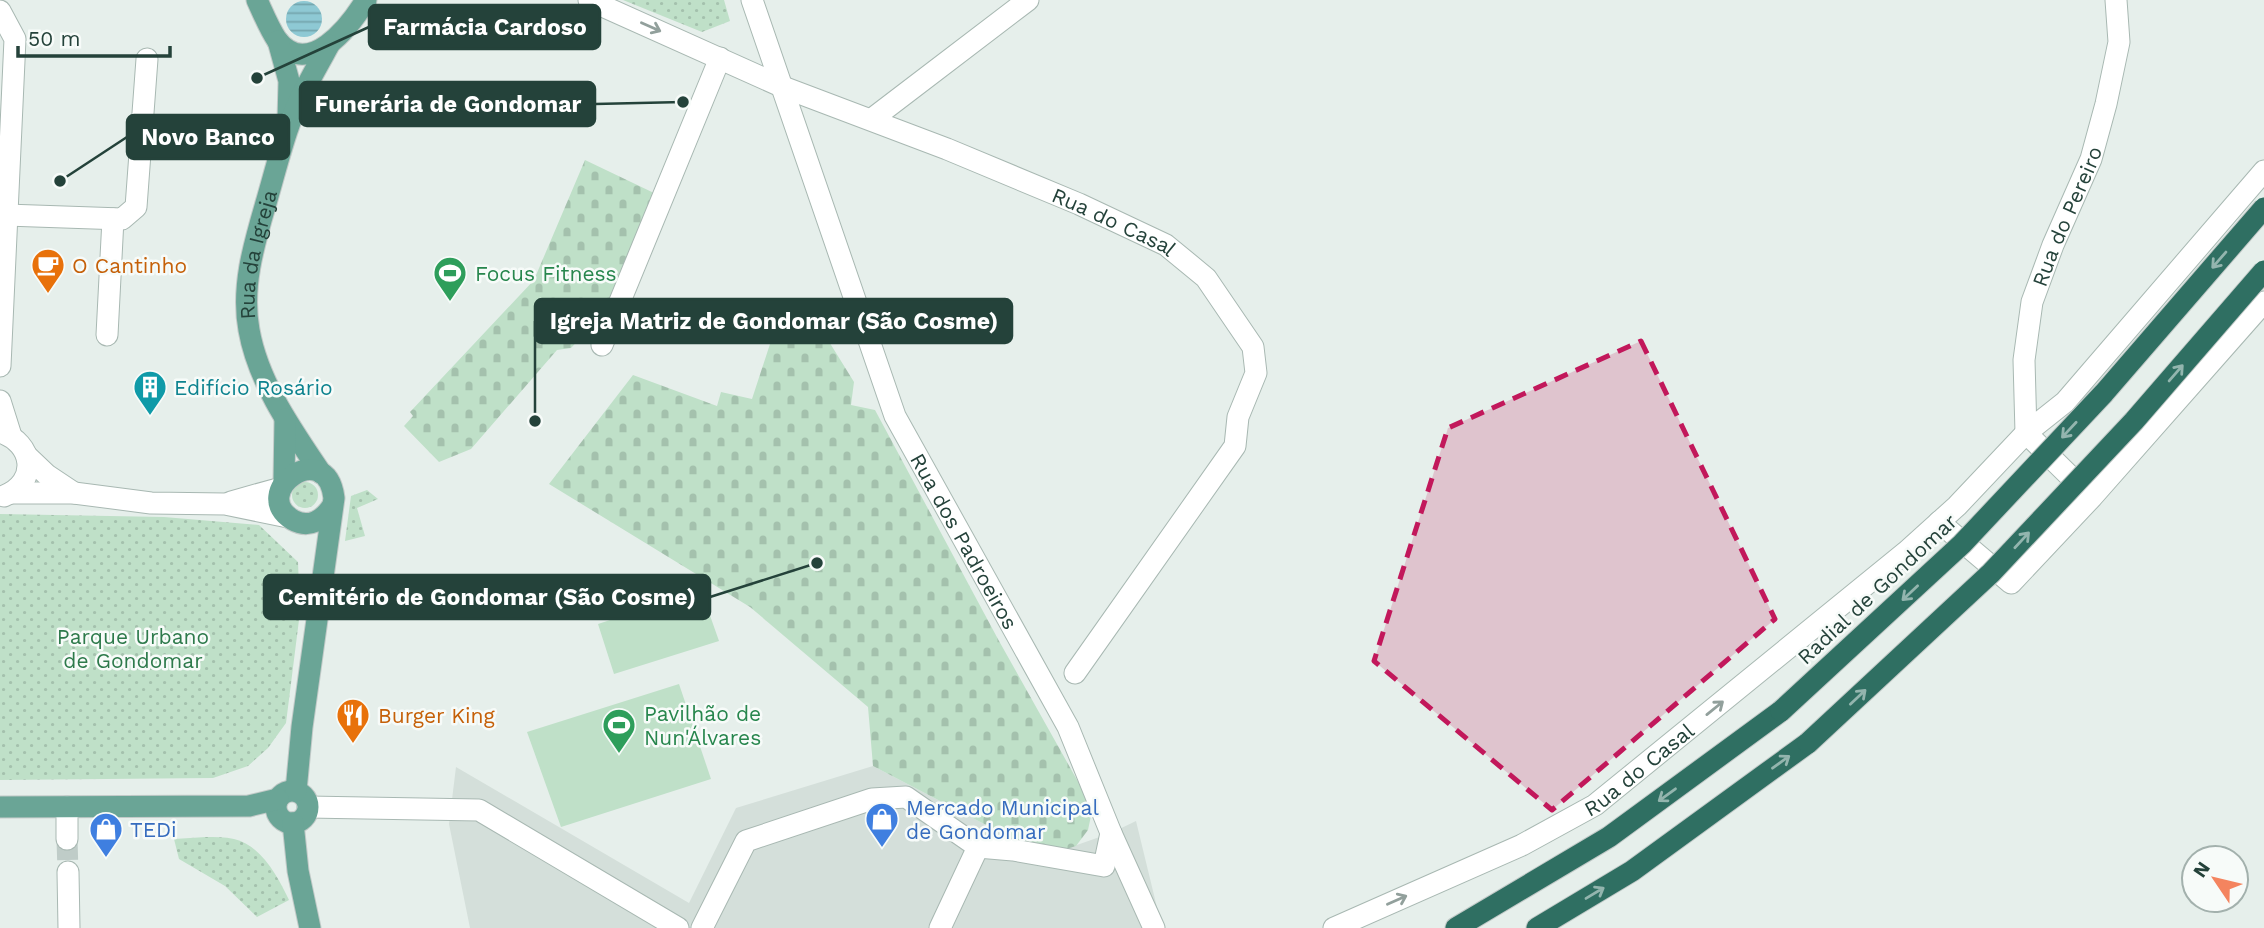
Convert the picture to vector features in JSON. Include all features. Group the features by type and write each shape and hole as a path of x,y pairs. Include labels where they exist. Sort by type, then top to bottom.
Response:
{"highway":[{"name":"Radial de Gondomar","path":"1456,928 1609,836 1781,711 1962,544 2104,393 2264,208"},
{"path":"1536,928 1632,871 1808,743 1991,573 2134,421 2264,271"}],"main road":[{"path":"257,0 275,35 292,52 303,54 329,45 352,23 366,0"},
{"path":"275,35 271,17 276,0"},
{"name":"Rua da Igreja","path":"275,35 289,81 287,129"},
{"name":"Rua da Igreja","path":"321,473 285,419 254,349 247,303 253,250 287,129 329,45"},
{"name":"Rua da Igreja","path":"283,485 285,419"},
{"path":"310,928 298,872 290,806 326,562 333,490 331,483 321,473 305,469 290,475 283,485 281,504 326,562"},
{"path":"292,519 313,523 328,514 333,505"},
{"path":"0,807 290,806"}],"street":[{"name":"Rua do Casal","path":"589,0 783,87 872,119 1079,204 1166,245 1206,278 1253,347 1256,373 1238,417 1235,446 1075,673"},
{"name":"Rua dos Padroeiros","path":"752,0 895,416 1068,727 1111,833 1154,928"},
{"path":"872,119 1028,0"},
{"name":"Rua do Pereiro","path":"2026,433 2024,360 2032,302 2053,245 2091,159 2119,42 2116,0"},
{"path":"0,11 15,39 0,366"},
{"path":"602,345 720,58"},
{"path":"6,215 121,219 136,207 147,59"},
{"name":"Rua do Casal","path":"1334,928 1522,845 1595,805 1906,552 2026,433 2066,401 2264,171"},
{"path":"107,335 113,219"},
{"path":"1939,522 2011,583 2092,497 2264,302"},
{"path":"0,401 5,434 18,441 27,456 47,475 74,494"},
{"path":"2026,433 2092,497"},
{"path":"6,495 20,486 26,477 27,456"},
{"path":"225,504 283,485"},
{"path":"6,495 74,494 151,503 225,504 292,519"},
{"path":"702,928 746,841 872,799 906,797 978,848 1013,850 1104,866 1111,833"},
{"path":"290,806 479,810 678,928"},
{"path":"67,807 67,839"},
{"path":"940,928 978,848"},
{"path":"68,872 69,928"}],"highlighted area":[{"path":"1641,341 1775,619 1552,810 1374,661 1448,428"}],"shaded area":[{"name":"Mercado Municipal de Gondomar","path":"873,766 1011,838 1057,852 1136,821 1162,928 470,928 449,824 456,767 689,903 736,808"}],"green space":[{"path":"623,0 724,0 730,21 702,32"},
{"path":"585,160 654,193 604,313 571,348 557,350 471,449 439,462 404,426 413,416 410,412 534,280"},
{"path":"785,298 815,319 854,382 851,405 875,410 1081,787 1092,811 1088,830 1076,846 1057,852 1011,838 873,766 868,707 750,607 549,484 633,375 717,406 721,392 752,399"},
{"path":"305,482 314,486 318,495 314,504 305,508 296,504 292,495 296,486"},
{"path":"367,490 378,499 357,508 365,536 345,541 351,496"},
{"name":"Parque Urbano de Gondomar","path":"0,514 164,517 259,525 298,562 300,612 286,723 268,748 248,766 213,778 0,780"},
{"path":"701,590 719,641 614,674 598,624"},
{"name":"Pavilhão de Nun'Álvares","path":"679,684 711,779 561,827 527,732"},
{"path":"174,839 234,839 252,848 268,863 289,900 257,917 225,886 179,859"}],"water":[{"path":"304,1 317,6 322,19 317,32 304,37 291,32 286,19 291,6"}],"tunnel":[{"path":"67,839 68,872"}],"place":[{"name":"Farmácia Cardoso","path":"257,78"},
{"name":"Funerária de Gondomar","path":"683,102"},
{"name":"Novo Banco","path":"60,181"},
{"name":"O Cantinho","path":"48,295"},
{"name":"Focus Fitness","path":"450,303"},
{"name":"Edifício Rosário","path":"150,417"},
{"name":"Igreja Matriz de Gondomar (São Cosme)","path":"535,421"},
{"name":"Cemitério de Gondomar (São Cosme)","path":"817,563"},
{"name":"Burger King","path":"353,745"},
{"name":"Pavilhão de Nun'Álvares","path":"619,755"},
{"name":"Mercado Municipal de Gondomar","path":"882,849"},
{"name":"TEDi","path":"106,859"}]}
